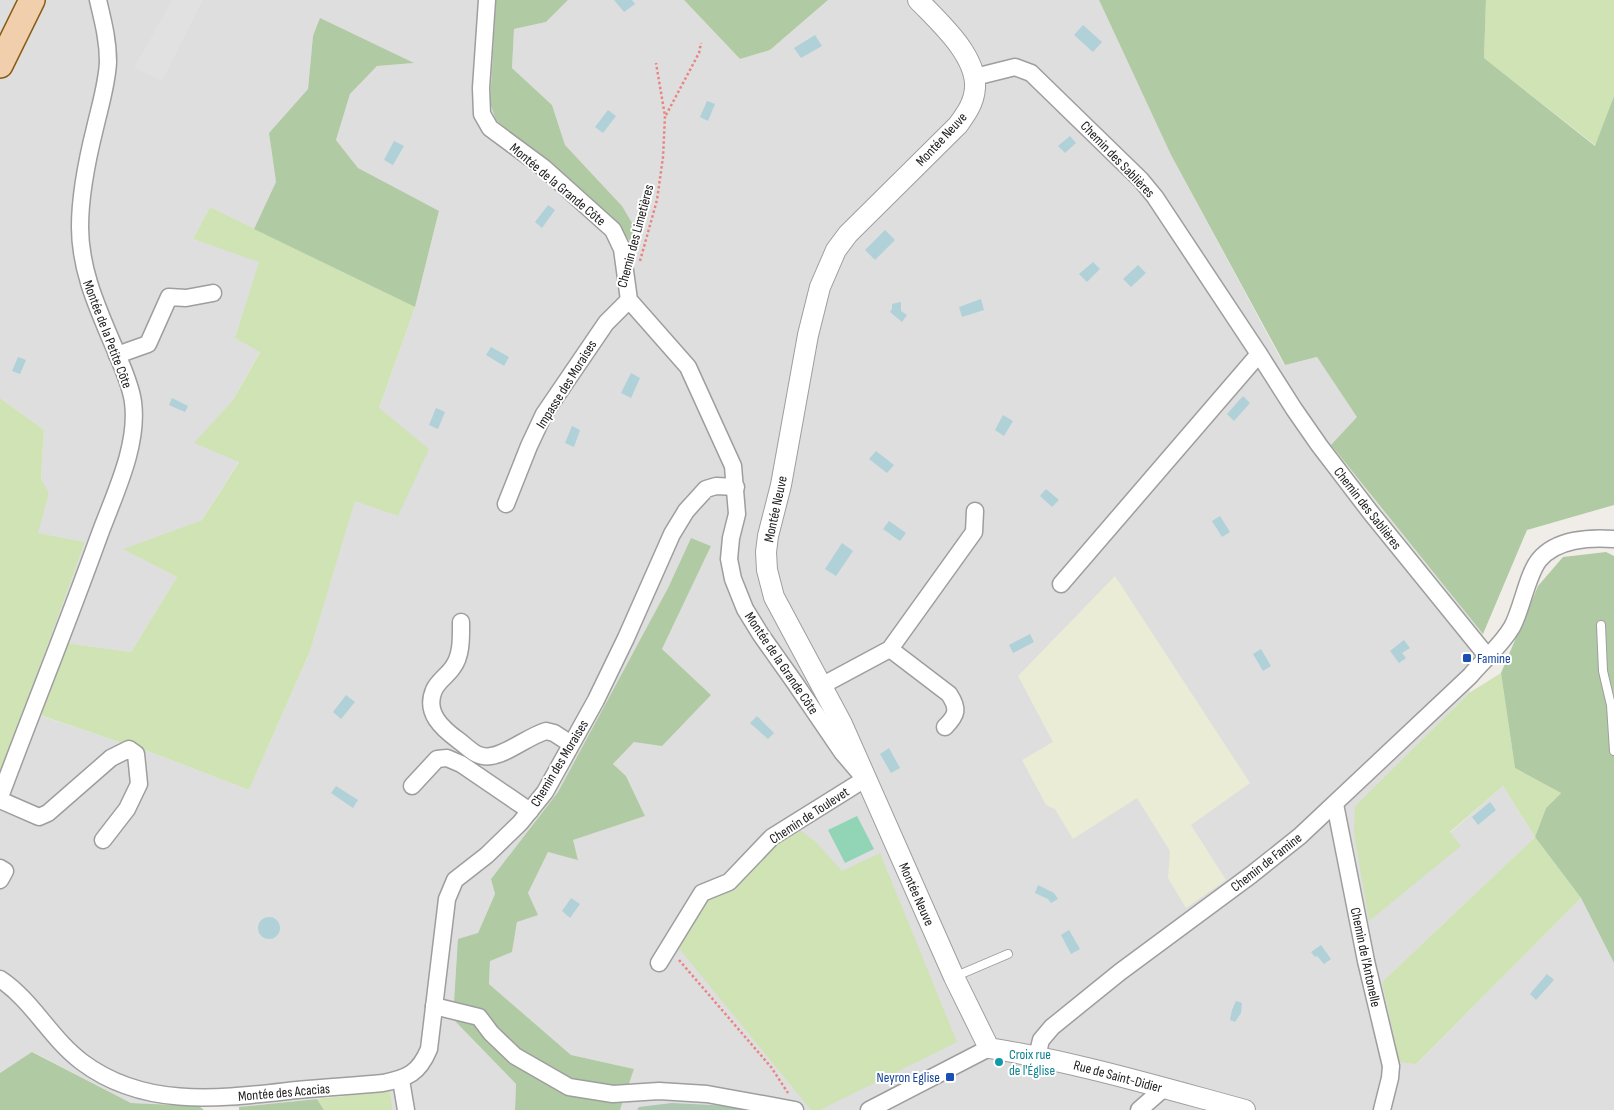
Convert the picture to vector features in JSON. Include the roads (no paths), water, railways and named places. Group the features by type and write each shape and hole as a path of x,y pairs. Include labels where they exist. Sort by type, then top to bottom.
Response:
{"main road":[{"path":"0,65 32,0"}],"street":[{"name":"Montée de la Petite Côte","path":"0,799 131,446 134,424 133,401 118,355 87,280 82,258 80,228 81,196 90,146 104,91 108,63 107,37 98,0"},
{"name":"Montée de la Grande Côte","path":"487,0 481,88 482,114 490,128 544,168 613,230 622,249 629,300 688,367 733,466 737,514 731,538 729,559 733,579 745,609 842,752 866,779"},
{"path":"918,0 949,32 969,61 975,77"},
{"name":"Chemin des Sablières","path":"975,77 1015,67 1032,73 1140,180 1155,197 1319,445 1371,513 1487,656"},
{"name":"Montée Neuve","path":"975,77 973,98 968,111 958,125 848,234 836,250 820,287 808,335 781,485 766,552 767,570 774,597 842,724 954,976 989,1048"},
{"path":"118,355 148,344 169,297 186,298 213,293"},
{"name":"Impasse des Moraises","path":"506,504 544,414 606,323 629,300"},
{"path":"1061,584 1259,354"},
{"name":"Chemin des Moraises","path":"401,1080 415,1072 424,1061 429,1048 447,899 455,880 520,824 545,792 596,700 672,534 686,511 706,489 735,482"},
{"path":"821,686 890,649 974,532 975,511"},
{"name":"Chemin de Famine","path":"1037,1056 1041,1040 1052,1027 1120,972 1300,836 1470,676 1498,646 1512,626 1539,560 1543,556 1561,545 1580,540 1599,538 1614,540"},
{"path":"461,622 459,654 454,666 434,690 432,702 437,722 480,757 492,756 546,731 554,732 571,744"},
{"path":"890,649 949,694 956,710 954,718 945,727"},
{"path":"0,799 39,817 48,813 111,758 128,749 136,754 139,784 127,809 103,840"},
{"path":"412,786 437,759 447,758 461,764 530,811"},
{"name":"Chemin de Toulevet","path":"659,964 702,893 729,882 772,837 866,779"},
{"name":"Chemin de l'Antonelle","path":"1335,804 1366,961 1390,1066 1390,1078 1382,1110"},
{"path":"0,868 5,871 0,880"},
{"name":"Montée des Acacias","path":"0,979 32,1007 54,1036 82,1063 109,1079 142,1092 166,1097 204,1099 401,1080"},
{"path":"434,1006 479,1017 491,1033 515,1056 569,1087 613,1094 659,1091 792,1103"},
{"path":"869,1110 989,1048"},
{"name":"Rue de Saint-Didier","path":"989,1048 1037,1056 1245,1110"},
{"path":"401,1080 406,1110"},
{"path":"1139,1110 1164,1088"}],"lane":[{"path":"1601,625 1603,671 1611,705 1614,751"},
{"path":"954,976 1008,954"}],"water":[{"path":"614,0 632,0 635,4 624,12"},
{"path":"1083,25 1102,42 1093,52 1074,35"},
{"path":"815,35 822,46 801,58 794,48"},
{"path":"707,101 715,104 708,121 700,117"},
{"path":"608,110 616,116 603,133 595,127"},
{"path":"1070,136 1076,143 1065,153 1058,146"},
{"path":"394,141 404,146 393,165 384,160"},
{"path":"548,205 555,210 542,228 535,222"},
{"path":"885,230 895,240 875,260 865,250"},
{"path":"1093,262 1100,269 1087,282 1079,274"},
{"path":"1138,265 1146,273 1131,287 1123,279"},
{"path":"981,299 984,310 962,317 959,307"},
{"path":"901,302 901,311 907,315 902,322 890,312 892,304"},
{"path":"491,347 509,357 504,366 486,355"},
{"path":"18,357 26,360 20,374 12,371"},
{"path":"631,373 640,378 631,398 621,393"},
{"path":"1243,396 1250,403 1234,421 1227,414"},
{"path":"172,398 188,406 185,412 169,405"},
{"path":"436,408 445,412 438,429 429,425"},
{"path":"1003,415 1013,421 1004,436 995,430"},
{"path":"572,426 580,430 574,447 565,443"},
{"path":"876,451 894,465 887,473 869,459"},
{"path":"1046,489 1059,500 1052,507 1040,496"},
{"path":"1220,516 1230,532 1222,537 1212,521"},
{"path":"889,521 906,533 900,541 883,529"},
{"path":"842,543 853,551 836,576 825,569"},
{"path":"1030,634 1034,642 1013,653 1009,645"},
{"path":"1404,640 1410,648 1402,653 1406,658 1399,663 1390,651"},
{"path":"1261,649 1271,666 1263,671 1253,654"},
{"path":"346,695 355,702 341,719 333,712"},
{"path":"757,716 774,733 768,739 750,723"},
{"path":"889,748 900,768 891,773 880,754"},
{"path":"336,786 358,800 353,808 331,793"},
{"path":"1490,802 1496,810 1478,825 1472,817"},
{"path":"1038,885 1054,893 1058,899 1051,903 1048,899 1035,893"},
{"path":"571,898 580,904 570,918 562,911"},
{"path":"269,917 279,924 280,928 273,938 269,939 259,932 258,928 265,918"},
{"path":"1069,930 1080,949 1071,954 1061,935"},
{"path":"1321,945 1331,959 1324,964 1311,952"},
{"path":"1547,974 1554,980 1536,1000 1530,994"},
{"path":"1236,1001 1242,1003 1241,1013 1235,1022 1230,1020"}],"place":[{"name":"Famine","path":"1467,658"},
{"name":"Croix rue de l'Église","path":"999,1062"},
{"name":"Neyron Eglise","path":"950,1077"}]}
